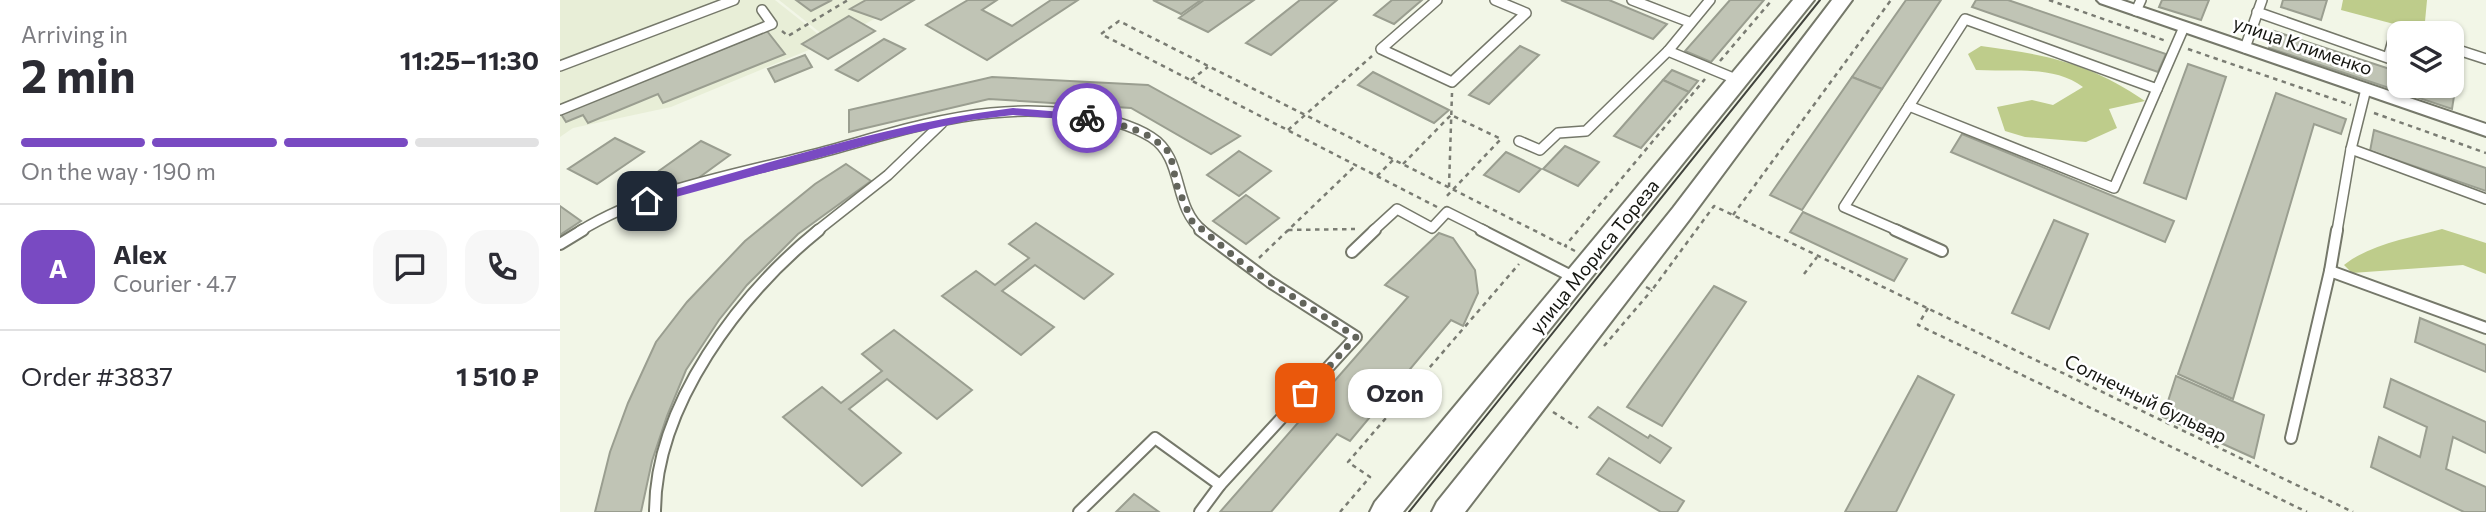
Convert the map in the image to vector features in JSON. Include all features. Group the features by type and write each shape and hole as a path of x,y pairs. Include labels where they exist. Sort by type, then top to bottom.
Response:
{"street":[{"name":"улица Мориса Тореза","path":"1385,512 1804,0"},
{"path":"1447,512 1681,214 1842,0"},
{"name":"улица Клименко","path":"2105,0 2139,5 2184,27 2486,131"}],"lane":[{"path":"560,66 734,0"},
{"path":"1437,0 1381,49 1452,82 1526,13 1495,0"},
{"path":"1632,0 1689,22"},
{"path":"1520,141 1540,150 1558,133 1586,131 1668,51 1689,22 1710,0"},
{"path":"2245,48 2262,0"},
{"path":"560,110 772,24 761,10"},
{"path":"2257,12 2387,58"},
{"path":"1942,251 1844,207 1965,19 2157,89"},
{"path":"1909,106 2113,188 2184,27"},
{"path":"1668,51 1738,80"},
{"path":"2464,52 2486,59"},
{"path":"2291,438 2330,271 2351,149 2366,89"},
{"path":"560,244 590,225 647,201 891,134 942,123 1013,111 1096,118 1141,132 1153,138 1170,153 1177,186 1192,221 1248,268 1356,337 1220,485 1200,512"},
{"path":"655,512 654,500 668,437 701,363 738,308 780,263 829,219 890,173 942,123"},
{"path":"2351,149 2486,200"},
{"path":"1352,252 1397,209 1432,228 1447,212 1575,278"},
{"path":"2330,271 2486,328"},
{"path":"1079,512 1155,438 1220,485"}],"path":[{"path":"772,24 788,36 848,0"},
{"path":"1733,215 1891,0"},
{"path":"2049,0 2486,153"},
{"path":"1447,212 1101,34 1119,21 1565,246"},
{"path":"1288,130 1381,49"},
{"path":"1191,80 1209,66"},
{"path":"1449,187 1452,82"},
{"path":"1402,164 1451,116"},
{"path":"1437,206 1501,139 1451,116"},
{"path":"1377,176 1394,159"},
{"path":"1248,268 1356,165"},
{"name":"Солнечный бульвар","path":"1714,206 2353,512"},
{"path":"1288,230 1376,229"},
{"path":"1340,512 1370,477 1348,462 1528,254"},
{"path":"1804,274 1817,256"},
{"name":"Солнечный бульвар","path":"1928,308 1919,325 2307,512"},
{"path":"1550,411 1578,428"}],"shaded area":[{"path":"560,0 775,0 828,42 671,107 573,128 560,137"},
{"path":"779,0 909,0 832,42"}],"green space":[{"path":"2343,0 2427,0 2425,21 2387,22 2341,10"},
{"path":"1981,46 2066,62 2105,77 2145,101 2109,109 2117,128 2086,142 2025,137 2005,131 1997,107 2032,100 2053,105 2083,87 2072,80 2046,72 1976,70 1968,54"},
{"path":"2442,229 2486,243 2486,274 2463,265 2352,273 2344,265 2378,247"}],"building":[{"path":"796,0 832,0 811,11"},
{"path":"866,0 914,0 881,20 850,9"},
{"path":"968,0 997,0 982,10 1012,26 1051,0 1078,0 987,60 926,25"},
{"path":"1153,0 1201,0 1181,14"},
{"path":"1204,0 1254,0 1208,32 1179,18"},
{"path":"1300,0 1337,0 1271,55 1246,43"},
{"path":"1392,0 1422,0 1394,24 1374,15"},
{"path":"1561,0 1609,0 1667,24 1653,39"},
{"path":"1730,0 1764,0 1711,62 1685,51"},
{"path":"1906,0 1941,0 1882,89 1852,77"},
{"path":"1976,0 2008,0 2166,54 2158,72 1972,7"},
{"path":"2162,0 2209,0 2201,20 2159,7"},
{"path":"2283,0 2327,0 2321,20 2281,7"},
{"path":"849,16 875,31 828,59 802,44"},
{"path":"767,31 785,54 663,103 658,94 588,123 583,115 566,122 561,114"},
{"path":"2274,31 2387,68 2387,87 2269,48"},
{"path":"884,39 905,49 858,81 836,70"},
{"path":"1520,46 1539,55 1489,104 1469,95"},
{"path":"805,55 812,67 775,82 768,69"},
{"path":"2188,64 2226,77 2186,199 2144,183"},
{"path":"1672,70 1698,81 1689,92 1663,80"},
{"path":"1373,72 1449,110 1434,123 1358,85"},
{"path":"992,77 1148,85 1240,136 1211,154 1131,108 989,99 849,132 849,110"},
{"path":"1852,77 1882,89 1802,210 1770,195"},
{"path":"1663,80 1689,92 1641,148 1614,136"},
{"path":"2276,93 2346,119 2341,134 2314,124 2233,399 2178,374"},
{"path":"2419,98 2454,98 2452,109"},
{"path":"2374,130 2486,168 2486,191 2370,151"},
{"path":"1962,134 2174,221 2165,242 1951,152"},
{"path":"615,138 644,152 597,184 568,169"},
{"path":"701,141 730,155 686,187 656,173"},
{"path":"1565,146 1599,162 1578,186 1543,169"},
{"path":"1239,151 1271,171 1239,196 1207,175"},
{"path":"1506,152 1541,169 1519,192 1484,175"},
{"path":"846,164 871,181 798,234 747,285 719,320 686,370 652,461 641,512 595,512 610,452 628,403 656,342 687,302 745,241 815,184"},
{"path":"1246,195 1279,218 1246,244 1213,221"},
{"path":"560,206 581,221 560,235"},
{"path":"1803,212 1907,259 1894,281 1790,232"},
{"path":"2054,220 2088,234 2049,329 2012,313"},
{"path":"1036,223 1113,274 1084,299 1035,265 1002,291 1054,327 1021,355 942,296 976,271 995,285 1029,258 1009,244"},
{"path":"1439,233 1453,238 1475,270 1478,293 1463,326 1451,320 1350,441 1337,434 1271,512 1220,512 1408,297 1385,285"},
{"path":"1714,286 1746,302 1662,426 1627,407"},
{"path":"2420,318 2486,345 2486,372 2415,342"},
{"path":"894,330 972,390 937,419 887,379 849,409 901,453 862,486 783,417 822,387 841,403 882,371 862,354"},
{"path":"1918,376 1954,395 1896,512 1845,512"},
{"path":"2176,376 2264,415 2254,458 2163,417"},
{"path":"2391,379 2486,422 2486,453 2453,437 2446,469 2486,487 2486,512 2464,512 2371,467 2379,437 2420,457 2427,427 2384,407"},
{"path":"1598,407 1648,438 1650,435 1671,448 1660,463 1589,417"},
{"path":"1609,458 1684,501 1677,512 1661,512 1597,474"},
{"path":"1134,494 1159,512 1116,512"}],"tram line":[{"path":"1409,512 1820,0"}],"way so far":[{"path":"1087,118 1129,127 1153,138 1170,153 1177,186 1192,221 1248,268 1356,337 1305,393"}],"place":[{"name":"Ozon","path":"1305,393"}],"route":[{"path":"647,201 891,134 971,117 1013,111 1087,118"}]}
